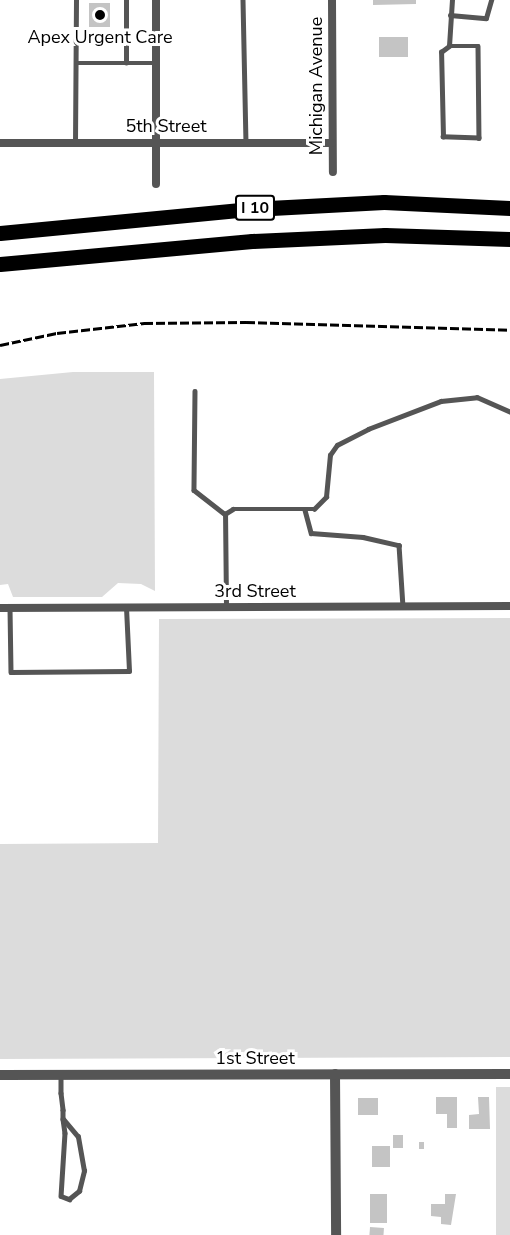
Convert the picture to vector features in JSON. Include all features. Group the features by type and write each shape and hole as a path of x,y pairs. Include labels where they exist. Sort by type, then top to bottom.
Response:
{"highway":[{"name":"I 10","path":"0,233 262,208 384,202 510,208"},
{"name":"I 10","path":"0,264 264,240 385,234 510,239"}],"street":[{"path":"156,0 156,184"},
{"name":"Michigan Avenue","path":"332,0 333,172"},
{"name":"5th Street","path":"0,143 332,143"},
{"name":"3rd Street","path":"0,608 510,606"},
{"path":"335,1074 336,1235"},
{"name":"1st Street","path":"0,1075 510,1074"}],"lane":[{"path":"75,143 76,0"},
{"path":"126,0 126,63"},
{"path":"243,0 246,143"},
{"path":"448,46 478,46 479,138 443,137 441,52 448,46 452,0"},
{"path":"450,15 486,18 491,0"},
{"path":"76,63 156,63"},
{"path":"195,391 195,490 225,514"},
{"path":"225,514 232,509 314,509 326,497 330,455 337,445 368,429 441,401 477,397 510,412"},
{"path":"305,510 311,533 363,537 399,545 403,607"},
{"path":"225,514 226,608"},
{"path":"10,608 10,672 129,670 126,608"},
{"path":"61,1075 63,1119 61,1196 69,1199 79,1191 84,1171 78,1137 63,1119"}],"shaded area":[{"path":"73,372 154,372 155,591 141,584 118,583 102,597 13,597 8,584 0,585 0,379"},
{"path":"510,618 510,1057 0,1059 0,844 158,843 159,619"},
{"path":"496,1087 510,1087 510,1235 496,1235"}],"building":[{"path":"373,0 416,0 416,4 373,5"},
{"name":"Apex Urgent Care","path":"89,3 110,3 110,27 89,27"},
{"path":"379,37 408,37 408,57 379,57"},
{"path":"436,1097 457,1097 457,1128 447,1128 447,1114 436,1114"},
{"path":"478,1097 489,1097 490,1129 469,1129 469,1115 479,1114"},
{"path":"358,1098 378,1098 378,1115 358,1115"},
{"path":"393,1135 403,1135 403,1148 393,1148"},
{"path":"419,1142 424,1142 424,1149 419,1149"},
{"path":"372,1146 390,1146 390,1167 372,1167"},
{"path":"370,1194 387,1194 387,1223 370,1223"},
{"path":"445,1194 456,1194 451,1225 441,1224 441,1217 431,1216 431,1204 445,1204"},
{"path":"370,1227 384,1228 383,1235 369,1235"}],"railway":[{"path":"0,345 57,333 144,323 246,322 510,330"}],"place":[{"name":"Apex Urgent Care","path":"100,15"}]}
